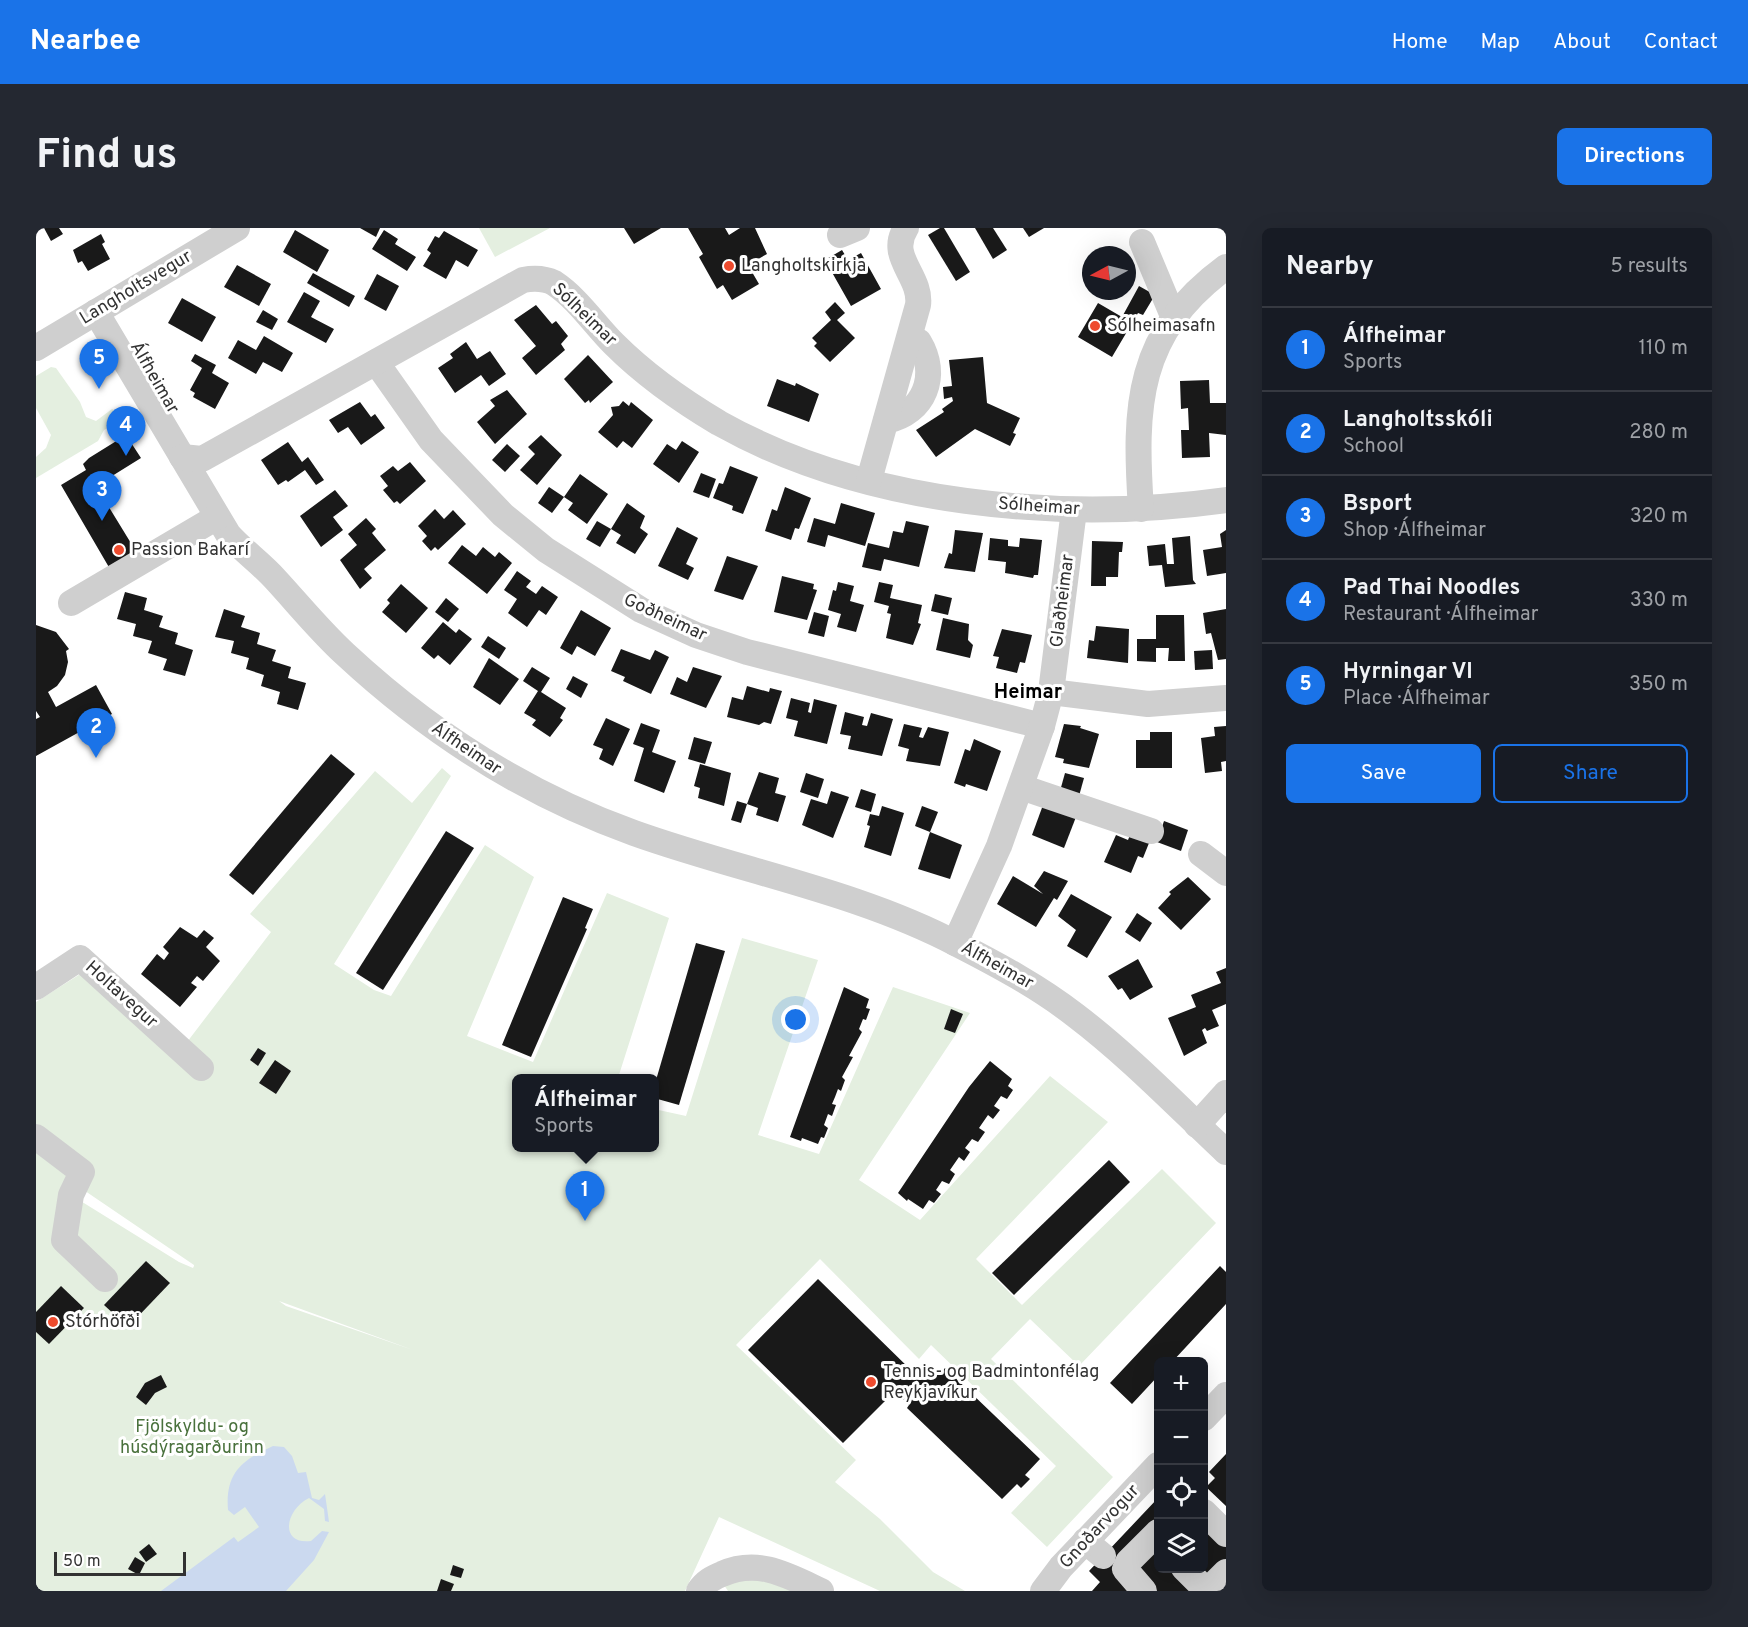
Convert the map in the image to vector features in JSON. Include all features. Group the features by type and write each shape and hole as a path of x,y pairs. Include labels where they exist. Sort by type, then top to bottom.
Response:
{"street":[{"name":"Langholtsvegur","path":"36,348 237,228"},
{"path":"869,480 919,297 899,252 897,230"},
{"path":"1142,242 1173,316"},
{"path":"1141,509 1137,451 1139,411 1157,345 1173,316 1200,287 1226,267"},
{"name":"Sólheimar","path":"193,465 523,280 548,280 570,296 593,322 644,371 693,407 777,451 869,480 991,504 1074,510 1141,509 1226,500"},
{"name":"Álfheimar","path":"104,308 193,465 217,516 246,554 273,576"},
{"path":"886,421 904,415 925,393 929,373 928,362 918,342"},
{"name":"Goðheimar","path":"376,362 431,440 503,515 546,550 641,610 696,635 747,652 1042,726"},
{"name":"Álfheimar","path":"193,465 273,576 344,653 420,718 502,774 554,800 634,833 860,904 955,942 1026,981 1074,1014 1117,1049 1226,1152"},
{"name":"Glaðheimar","path":"955,942 999,846 1042,726 1051,692 1074,510"},
{"path":"71,603 217,516"},
{"path":"1051,692 1148,704 1226,698"},
{"path":"1021,787 1151,831"},
{"path":"1200,854 1226,873"},
{"name":"Holtavegur","path":"36,987 80,958 201,1068"},
{"path":"1197,1125 1226,1093"},
{"path":"36,1137 82,1172 71,1195 64,1240 105,1279"},
{"path":"1208,1413 1226,1395"},
{"name":"Gnoðarvogur","path":"1043,1591 1094,1549 1154,1473"},
{"path":"1208,1517 1226,1534"},
{"path":"1144,1591 1125,1569 1128,1562 1154,1540"},
{"path":"699,1591 704,1584 721,1574 737,1567 756,1566 776,1570 821,1591"},
{"path":"1188,1573 1207,1591 1226,1572"}],"green space":[{"path":"479,228 550,228 495,257"},
{"path":"51,367 56,368 80,402 86,417 96,421 112,409 124,418 104,430 98,441 36,478 36,457 46,448 51,435 36,408 36,376"},
{"name":"Fjölskyldu- og húsdýragarðurinn","path":"442,768 451,776 334,964 374,990 391,996 485,845 534,877 467,1036 533,1062 607,893 669,918 619,1074 512,1074 512,1152 659,1152 659,1110 686,1116 742,938 818,960 758,1135 819,1154 893,987 970,1013 859,1180 920,1220 1050,1076 1108,1122 976,1259 1022,1305 1162,1169 1216,1223 1079,1366 1030,1319 991,1359 1113,1477 1047,1547 1011,1513 1056,1466 931,1345 919,1359 820,1259 736,1345 856,1460 835,1482 880,1519 933,1572 965,1591 880,1591 719,1517 685,1591 36,1591 36,1002 85,971 181,1050 271,932 250,914 375,771 412,803","holes":["66,1178 194,1265 193,1268 179,1262 71,1195","279,1301 413,1350 286,1306"]},
{"path":"750,1577 801,1591 728,1591 724,1585"}],"water":[{"path":"273,1446 284,1447 292,1456 298,1473 306,1472 312,1498 319,1500 325,1494 329,1522 325,1521 324,1509 309,1498 295,1510 289,1525 294,1538 301,1541 311,1541 322,1531 329,1532 314,1560 286,1591 161,1591 234,1537 238,1542 259,1527 245,1507 234,1515 228,1510 229,1486 244,1463"}],"building":[{"path":"44,228 59,228 63,234 51,241"},
{"path":"360,228 380,228 376,237"},
{"path":"624,228 661,228 634,244"},
{"name":"Langholtskirkja","path":"688,228 725,228 729,235 740,228 755,228 767,254 753,262 757,269 752,272 759,284 732,300 723,285 717,289 699,257 703,254"},
{"path":"944,228 970,272 956,281 928,235"},
{"path":"975,228 993,228 1007,250 993,259"},
{"path":"1023,228 1044,228 1029,237"},
{"path":"295,230 329,250 317,272 283,252"},
{"path":"384,230 398,239 395,244 416,257 407,271 372,249"},
{"path":"444,231 478,250 468,267 456,260 446,279 423,266 431,253 427,250 435,236 439,238"},
{"path":"101,234 105,242 102,244 110,259 88,271 82,261 78,263 73,250"},
{"path":"842,250 848,260 861,253 881,289 851,306 825,260"},
{"path":"237,265 271,284 259,306 224,287"},
{"path":"313,273 355,296 349,307 307,283"},
{"path":"377,274 399,286 386,311 364,299"},
{"path":"1139,286 1155,295 1143,315 1138,313 1112,357 1078,337 1098,303 1122,317 1131,300 1136,300"},
{"path":"304,292 320,301 311,317 334,329 326,343 287,322"},
{"path":"182,298 216,317 202,342 168,323"},
{"path":"835,302 845,313 837,320 855,338 830,362 814,346 817,343 812,338 831,320 825,312"},
{"path":"536,305 552,324 556,321 568,336 561,344 565,350 536,375 522,358 536,346 514,320"},
{"path":"263,310 278,319 272,330 256,322"},
{"path":"264,336 293,353 282,372 263,362 256,374 228,358 238,340 256,350"},
{"path":"466,342 477,359 490,351 506,374 489,386 481,375 455,393 438,368 453,358 450,354"},
{"path":"195,354 216,365 212,373 229,383 215,409 193,397 195,393 190,390 202,368 191,361"},
{"path":"588,355 613,382 590,403 589,400 585,403 564,379"},
{"path":"983,357 987,403 1020,418 1013,433 1016,434 1010,446 975,429 936,457 916,430 944,412 942,409 953,401 952,397 944,399 943,387 952,386 949,360"},
{"path":"777,379 795,386 796,383 819,394 809,422 767,406"},
{"path":"1209,380 1210,403 1226,403 1226,435 1209,433 1210,457 1182,458 1181,430 1189,430 1188,408 1181,409 1180,381"},
{"path":"507,390 527,414 495,444 477,422 495,406 490,400"},
{"path":"623,401 629,406 631,402 653,420 632,448 623,441 617,448 598,432 613,415 611,407 619,406"},
{"path":"360,402 371,417 375,414 385,428 361,445 348,427 338,433 329,420"},
{"path":"126,435 141,458 96,486 137,553 110,569 61,485 86,470 83,464 89,458"},
{"path":"541,435 562,455 537,485 520,470 535,454 528,447"},
{"path":"682,441 699,452 679,483 653,464 667,444 676,450"},
{"path":"288,442 302,462 308,457 324,480 316,485 305,470 288,482 286,480 278,485 261,460"},
{"path":"507,444 520,456 505,472 492,460"},
{"path":"410,462 426,481 400,504 397,501 394,503 383,490 388,486 380,476 393,466 398,471"},
{"path":"730,466 758,477 743,514 732,510 733,506 713,498 719,483 723,484"},
{"path":"701,473 716,479 709,498 693,492"},
{"path":"580,474 608,494 587,524 568,510 573,503 564,497"},
{"path":"549,487 564,497 552,513 538,503"},
{"path":"785,487 811,498 799,529 795,528 791,540 765,531 772,509 777,511"},
{"path":"335,490 348,506 333,517 343,530 321,547 300,516"},
{"path":"627,503 645,516 640,528 648,534 635,554 616,543 621,535 611,529"},
{"path":"841,503 875,513 865,546 828,535 825,547 807,542 814,518 835,524"},
{"path":"435,509 444,519 453,510 466,524 438,550 435,547 431,551 422,541 427,536 418,526"},
{"path":"366,518 376,529 372,533 386,550 364,569 372,578 360,589 340,560 357,545 348,534"},
{"path":"597,521 611,529 600,547 586,539"},
{"path":"906,521 929,526 919,567 884,559 881,571 862,567 868,543 889,548 893,531 903,533"},
{"path":"677,527 698,538 686,564 694,568 688,580 658,566"},
{"path":"955,530 983,533 975,572 944,568 949,553 952,554"},
{"path":"1226,530 1226,573 1207,576 1203,550 1222,547 1220,534"},
{"path":"1190,536 1193,580 1196,584 1165,587 1162,565 1149,566 1147,546 1165,544 1167,564 1174,564 1172,538"},
{"path":"990,538 1008,540 1008,546 1019,547 1020,538 1042,540 1038,575 1034,575 1033,578 1005,573 1006,562 988,560"},
{"path":"1092,541 1123,542 1122,552 1119,552 1118,577 1106,577 1106,586 1091,586"},
{"path":"462,545 476,556 483,547 495,557 499,552 512,563 487,594 448,563"},
{"path":"727,556 758,566 743,600 714,591"},
{"path":"517,571 531,581 526,587 536,594 542,586 558,597 546,615 539,610 527,627 508,613 517,599 504,590"},
{"path":"782,576 814,584 813,589 817,590 807,620 774,612"},
{"path":"838,582 854,586 850,601 864,605 856,632 837,627 841,614 828,610 833,590 836,591"},
{"path":"879,582 893,585 890,598 922,605 918,623 921,624 913,645 886,638 891,614 887,613 889,606 874,602"},
{"path":"401,584 428,608 406,633 382,612 390,603 387,600"},
{"path":"125,592 147,598 144,610 163,616 159,627 178,633 175,644 193,650 185,676 163,670 167,659 148,653 152,641 133,636 136,624 117,619"},
{"path":"935,594 952,598 948,615 931,611"},
{"path":"446,598 459,609 448,622 435,612"},
{"path":"224,609 245,616 241,627 260,633 257,644 276,650 272,661 291,667 288,678 306,683 298,710 277,704 280,692 261,686 264,675 246,669 249,658 231,653 234,641 215,637"},
{"path":"1226,609 1226,659 1218,660 1211,633 1206,634 1203,613"},
{"path":"581,610 611,628 595,656 577,646 572,655 560,648"},
{"path":"814,612 829,616 824,637 808,633"},
{"path":"1156,615 1184,615 1185,661 1168,661 1169,648 1156,648 1156,662 1137,661 1137,639 1156,639"},
{"path":"943,618 969,624 968,640 973,645 970,658 936,650"},
{"path":"443,622 456,633 459,629 472,639 450,665 438,655 434,659 421,648"},
{"path":"36,625 56,632 69,649 66,651 68,662 65,675 57,686 48,692 56,707 96,685 112,714 36,756 36,719 40,717 36,711"},
{"path":"1096,626 1129,629 1128,663 1087,658 1089,640 1094,641"},
{"path":"1002,629 1032,635 1025,663 1020,662 1017,673 996,668 999,657 993,656"},
{"path":"488,636 506,648 499,659 481,647"},
{"path":"621,649 650,660 655,650 669,657 651,694 623,681 625,677 611,671"},
{"path":"1212,650 1213,669 1195,670 1194,651"},
{"path":"489,658 519,679 500,705 473,687"},
{"path":"532,667 550,678 541,692 566,708 560,718 563,720 550,737 532,725 536,720 524,713 538,691 523,681"},
{"path":"693,667 722,676 706,708 670,694 677,677 687,682"},
{"path":"573,676 588,684 581,698 566,689"},
{"path":"747,686 769,692 770,688 782,691 771,724 764,722 759,725 727,717 732,697 743,700"},
{"path":"791,698 810,703 808,712 811,713 814,699 837,705 827,744 794,736 798,721 786,718"},
{"path":"845,712 864,717 862,725 867,726 871,713 893,719 882,756 848,749 851,736 840,734"},
{"path":"606,718 630,729 613,766 599,759 603,749 593,745"},
{"path":"641,723 660,730 652,752 676,761 664,793 634,781 644,748 633,744"},
{"path":"904,724 922,728 919,737 923,738 928,727 949,732 940,766 906,761 909,749 898,746"},
{"path":"1064,724 1081,726 1080,728 1099,734 1089,768 1063,763 1064,759 1055,757"},
{"path":"1226,726 1226,761 1221,762 1222,771 1205,773 1201,738 1215,736 1214,727"},
{"path":"1150,732 1172,732 1172,768 1136,768 1136,740 1150,740"},
{"path":"694,737 712,742 705,764 688,759"},
{"path":"974,739 1001,751 987,791 966,784 965,787 954,783 965,749 970,751"},
{"path":"331,754 355,774 253,895 229,875"},
{"path":"700,764 731,773 724,806 698,798 700,788 694,786"},
{"path":"759,772 779,778 775,793 786,796 778,822 756,815 758,808 747,804"},
{"path":"806,773 824,779 818,798 800,792"},
{"path":"1065,773 1084,778 1079,796 1060,791"},
{"path":"861,789 876,794 871,812 855,807"},
{"path":"831,791 849,797 833,838 802,825 811,799 827,804"},
{"path":"737,801 747,804 741,823 731,820"},
{"path":"1043,805 1076,817 1064,848 1032,835"},
{"path":"882,806 904,813 891,856 864,847 870,826 867,825 870,814 879,816"},
{"path":"922,806 938,812 930,832 915,826"},
{"path":"1164,821 1188,830 1181,851 1157,842"},
{"path":"1132,830 1151,838 1143,858 1138,856 1131,873 1104,862 1116,835 1128,840"},
{"path":"446,831 474,848 383,990 356,973"},
{"path":"930,832 962,845 950,879 918,869"},
{"path":"1044,871 1068,881 1057,900 1054,898 1036,927 997,904 1013,876 1043,894 1034,886"},
{"path":"1188,877 1211,899 1181,930 1158,908 1171,894 1169,892"},
{"path":"1071,894 1112,917 1087,958 1067,946 1076,930 1058,916"},
{"path":"563,897 593,909 585,928 587,929 531,1057 502,1045"},
{"path":"1137,913 1152,923 1140,942 1125,932"},
{"path":"180,927 197,938 204,930 214,938 206,947 220,961 203,981 197,976 191,983 197,987 180,1007 141,974 157,954 164,960 169,953 163,947"},
{"path":"696,943 725,951 679,1105 659,1099 658,1074"},
{"path":"1138,959 1153,987 1130,1000 1122,988 1118,990 1108,976"},
{"path":"1226,968 1226,1004 1212,1010 1219,1026 1207,1031 1205,1028 1202,1030 1207,1043 1184,1056 1168,1018 1196,1007 1191,995 1221,983 1216,972"},
{"path":"844,987 869,999 866,1008 870,1009 866,1020 863,1019 859,1029 862,1032 849,1056 853,1057 842,1077 845,1080 841,1091 838,1089 832,1104 836,1105 832,1116 828,1114 824,1125 828,1128 824,1138 821,1137 818,1144 802,1138 801,1141 790,1137"},
{"path":"951,1009 963,1014 955,1033 944,1029"},
{"path":"258,1048 266,1053 258,1066 250,1060"},
{"path":"275,1060 291,1071 276,1094 259,1083"},
{"path":"990,1061 1012,1079 1008,1086 1013,1090 1007,1099 1001,1096 994,1106 1000,1110 993,1119 988,1115 979,1128 985,1132 978,1142 972,1139 965,1148 970,1152 964,1161 959,1157 950,1170 955,1174 949,1184 942,1181 936,1190 941,1194 934,1203 929,1200 923,1209 908,1199 907,1201 898,1193 969,1087"},
{"path":"1109,1160 1130,1182 1014,1295 992,1273"},
{"path":"146,1261 170,1283 128,1327 104,1305"},
{"path":"1220,1266 1226,1272 1226,1304 1177,1357 1154,1357 1154,1380 1132,1404 1110,1383"},
{"name":"Tennis- og Badmintonfélag Reykjavíkur","path":"818,1279 915,1374 922,1367 927,1373 934,1366 941,1373 945,1368 1040,1459 1025,1475 1030,1479 1021,1488 1017,1484 1002,1499 907,1408 909,1405 895,1391 843,1443 748,1350"},
{"name":"Stórhöfði","path":"61,1286 84,1308 49,1344 36,1332 36,1312"},
{"path":"161,1375 167,1387 155,1393 146,1405 136,1397 145,1383"},
{"path":"1226,1454 1226,1506 1208,1489 1208,1485 1215,1478 1209,1472"},
{"path":"1154,1502 1154,1573 1208,1573 1208,1504 1226,1522 1226,1591 1092,1591 1100,1582 1089,1571"},
{"path":"149,1544 157,1554 146,1562 139,1552"},
{"path":"135,1557 145,1563 139,1575 128,1569"},
{"path":"453,1565 464,1569 461,1578 450,1575"},
{"path":"441,1579 454,1584 451,1591 437,1591"}],"place":[{"name":"Langholtskirkja","path":"729,266"},
{"name":"Sólheimasafn","path":"1095,326"},
{"name":"Hyrningar VI","path":"99,389"},
{"name":"Pad Thai Noodles","path":"126,456"},
{"name":"Bsport","path":"102,521"},
{"name":"Passion Bakarí","path":"119,550"},
{"name":"Langholtsskóli","path":"96,758"},
{"name":"Álfheimar","path":"585,1221"},
{"name":"Stórhöfði","path":"53,1322"},
{"name":"Tennis- og Badmintonfélag Reykjavíkur","path":"871,1382"}],"district":[{"name":"Heimar","path":"1028,693"}]}
